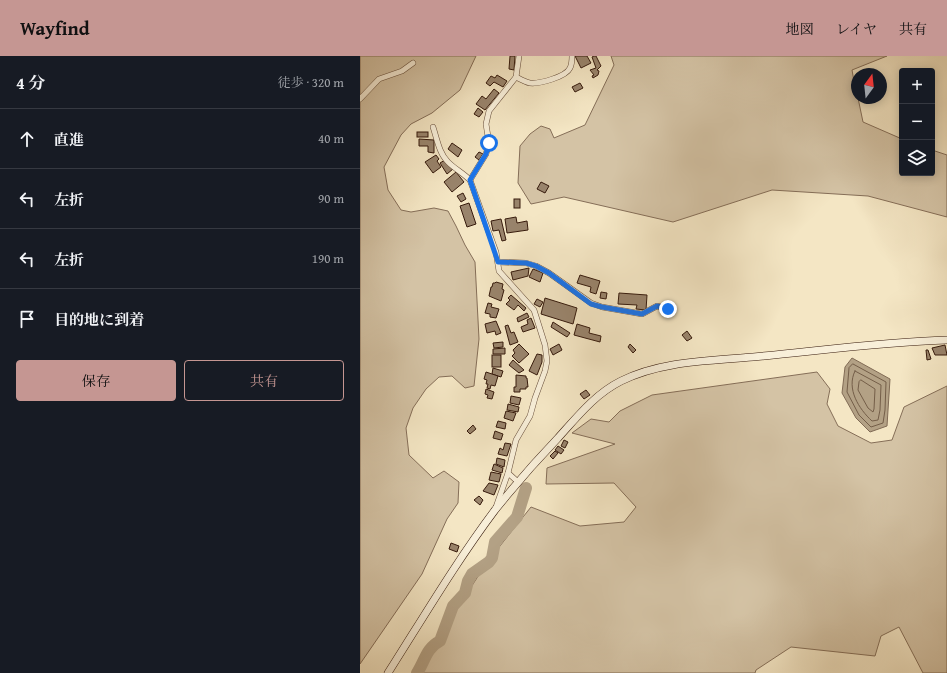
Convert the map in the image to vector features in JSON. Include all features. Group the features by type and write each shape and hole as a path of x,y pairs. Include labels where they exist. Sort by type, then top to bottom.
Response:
{"street":[{"path":"470,180 486,154 489,143 486,124 489,110 516,77 519,56"},
{"path":"516,77 531,83 551,80 565,74 570,70 572,56"},
{"path":"360,99 379,79 402,71 413,63"},
{"path":"433,127 442,154 448,162 470,180 490,235 498,262 499,271 534,310 545,345 547,361 545,371 530,416 516,440 508,473 496,510"},
{"path":"498,262 526,263 536,266 549,273 591,304 642,314 657,306 668,309"},
{"path":"388,673 460,560 518,482 591,402 621,381 661,367 712,360 883,344 947,340"},
{"path":"508,473 518,482"}],"shaded area":[{"path":"360,56 476,56 460,90 432,113 411,124 401,135 384,167 388,190 401,210 411,212 434,208 448,211 475,262 479,339 474,386 465,388 452,376 439,377 426,389 413,408 406,428 409,455 433,478 444,471 459,482 458,503 447,519 422,574 360,664"},
{"path":"611,56 887,56 857,68 851,68 851,104 859,104 863,122 899,138 899,176 935,176 935,151 947,155 947,217 868,196 772,190 673,222 564,197 531,204 518,183 520,146 530,134 541,126 550,129 554,138 585,125 614,65"},
{"path":"817,372 830,389 827,404 838,426 871,443 892,440 904,407 947,386 947,673 923,673 899,627 881,636 875,656 791,647 756,670 755,673 415,673 488,561 531,507 580,526 624,522 636,507 614,483 546,484 547,468 615,444 572,433 591,419 609,422 620,411 652,395"}],"water":[{"path":"852,358 890,379 887,426 870,432 856,418 842,393 845,367"}],"building":[{"path":"510,56 515,56 514,70 509,69"},
{"path":"575,56 587,56 591,63 581,68"},
{"path":"596,56 601,66 597,70 599,71 598,75 593,78 592,76 594,75 590,70 596,68 592,57"},
{"path":"497,75 507,81 503,87 494,82 490,86 486,83 491,76 495,78"},
{"path":"580,83 583,88 575,92 572,87"},
{"path":"494,89 499,93 485,110 476,104 482,96 486,99"},
{"path":"478,108 483,112 479,117 474,114"},
{"path":"417,132 428,132 428,137 417,137"},
{"path":"419,139 434,140 434,153 428,152 428,146 419,146"},
{"path":"452,143 462,150 458,157 448,149"},
{"path":"479,152 483,154 479,160 475,157"},
{"path":"436,155 439,159 437,161 441,167 433,173 425,162"},
{"path":"445,160 453,169 447,174 440,163"},
{"path":"456,172 464,182 452,192 444,182"},
{"path":"541,182 549,186 545,193 537,189"},
{"path":"463,193 466,199 461,202 457,196"},
{"path":"514,199 520,199 520,208 514,208"},
{"path":"469,203 476,224 467,227 460,206"},
{"path":"516,217 517,223 527,221 528,230 507,233 505,219"},
{"path":"501,219 506,240 502,241 499,230 493,231 491,221"},
{"path":"529,268 528,276 513,280 511,272"},
{"path":"533,269 543,273 540,282 529,277"},
{"path":"580,275 600,281 596,294 590,292 591,287 577,283"},
{"path":"496,282 503,284 502,289 504,290 501,301 489,296 493,283"},
{"path":"601,292 607,293 606,299 600,298"},
{"path":"619,293 647,295 646,310 636,309 637,305 618,304"},
{"path":"511,295 526,308 524,311 518,305 514,310 506,304 510,300 508,298"},
{"path":"545,298 577,308 573,324 541,314"},
{"path":"537,299 543,302 540,307 534,304"},
{"path":"488,303 492,304 491,307 499,309 496,318 490,317 490,314 485,313"},
{"path":"527,313 529,317 518,322 517,318"},
{"path":"531,318 535,328 523,332 521,327 528,324 527,320"},
{"path":"496,321 501,333 496,335 495,331 487,333 485,324"},
{"path":"553,322 570,333 567,337 551,327"},
{"path":"577,324 590,328 589,333 601,336 600,342 574,335"},
{"path":"508,325 511,333 514,332 518,342 510,345 505,326"},
{"path":"687,331 692,338 687,341 682,335"},
{"path":"503,342 503,347 494,348 493,343"},
{"path":"519,344 529,354 519,363 512,356 515,353 513,350"},
{"path":"559,344 562,350 553,355 550,349"},
{"path":"630,344 636,350 633,353 628,347"},
{"path":"945,345 947,355 935,355 932,348"},
{"path":"505,348 505,354 493,354 493,349"},
{"path":"926,350 928,350 931,359 927,360"},
{"path":"537,354 542,355 542,362 537,375 529,371"},
{"path":"492,355 501,355 501,367 492,367"},
{"path":"513,360 524,370 519,373 509,365"},
{"path":"493,368 503,371 501,377 492,374"},
{"path":"486,372 498,376 495,386 491,385 490,389 487,388 487,380 484,379"},
{"path":"516,375 526,376 527,378 528,387 526,387 526,389 520,389 520,392 514,392 514,387 516,387"},
{"path":"486,389 494,392 492,399 487,398 488,395 485,394"},
{"path":"586,390 590,395 584,399 580,394"},
{"path":"511,396 521,398 519,405 510,403"},
{"path":"508,404 519,407 518,412 507,410"},
{"path":"506,411 516,413 513,421 504,418"},
{"path":"498,421 506,423 505,429 496,427"},
{"path":"473,425 476,429 470,434 467,431"},
{"path":"495,431 503,434 501,440 493,438"},
{"path":"564,440 568,442 565,448 561,446"},
{"path":"505,443 511,444 507,456 498,454 500,448 503,450"},
{"path":"558,446 564,450 561,454 555,450"},
{"path":"555,451 558,453 553,459 550,456"},
{"path":"497,458 505,460 504,467 496,464"},
{"path":"494,464 503,468 502,473 492,470"},
{"path":"491,472 501,474 499,482 489,480"},
{"path":"489,483 498,485 494,495 483,491"},
{"path":"479,496 483,500 480,505 474,500"},
{"path":"451,543 459,546 457,552 449,549"}],"waterway":[{"path":"417,673 429,651 440,641 453,606 465,593 468,581 472,574 489,562 492,558 495,542 517,517 526,488"}],"route":[{"path":"489,143 486,154 470,180 496,252 498,262 526,263 536,266 549,273 591,304 615,310 642,314 657,306 668,309"}]}
